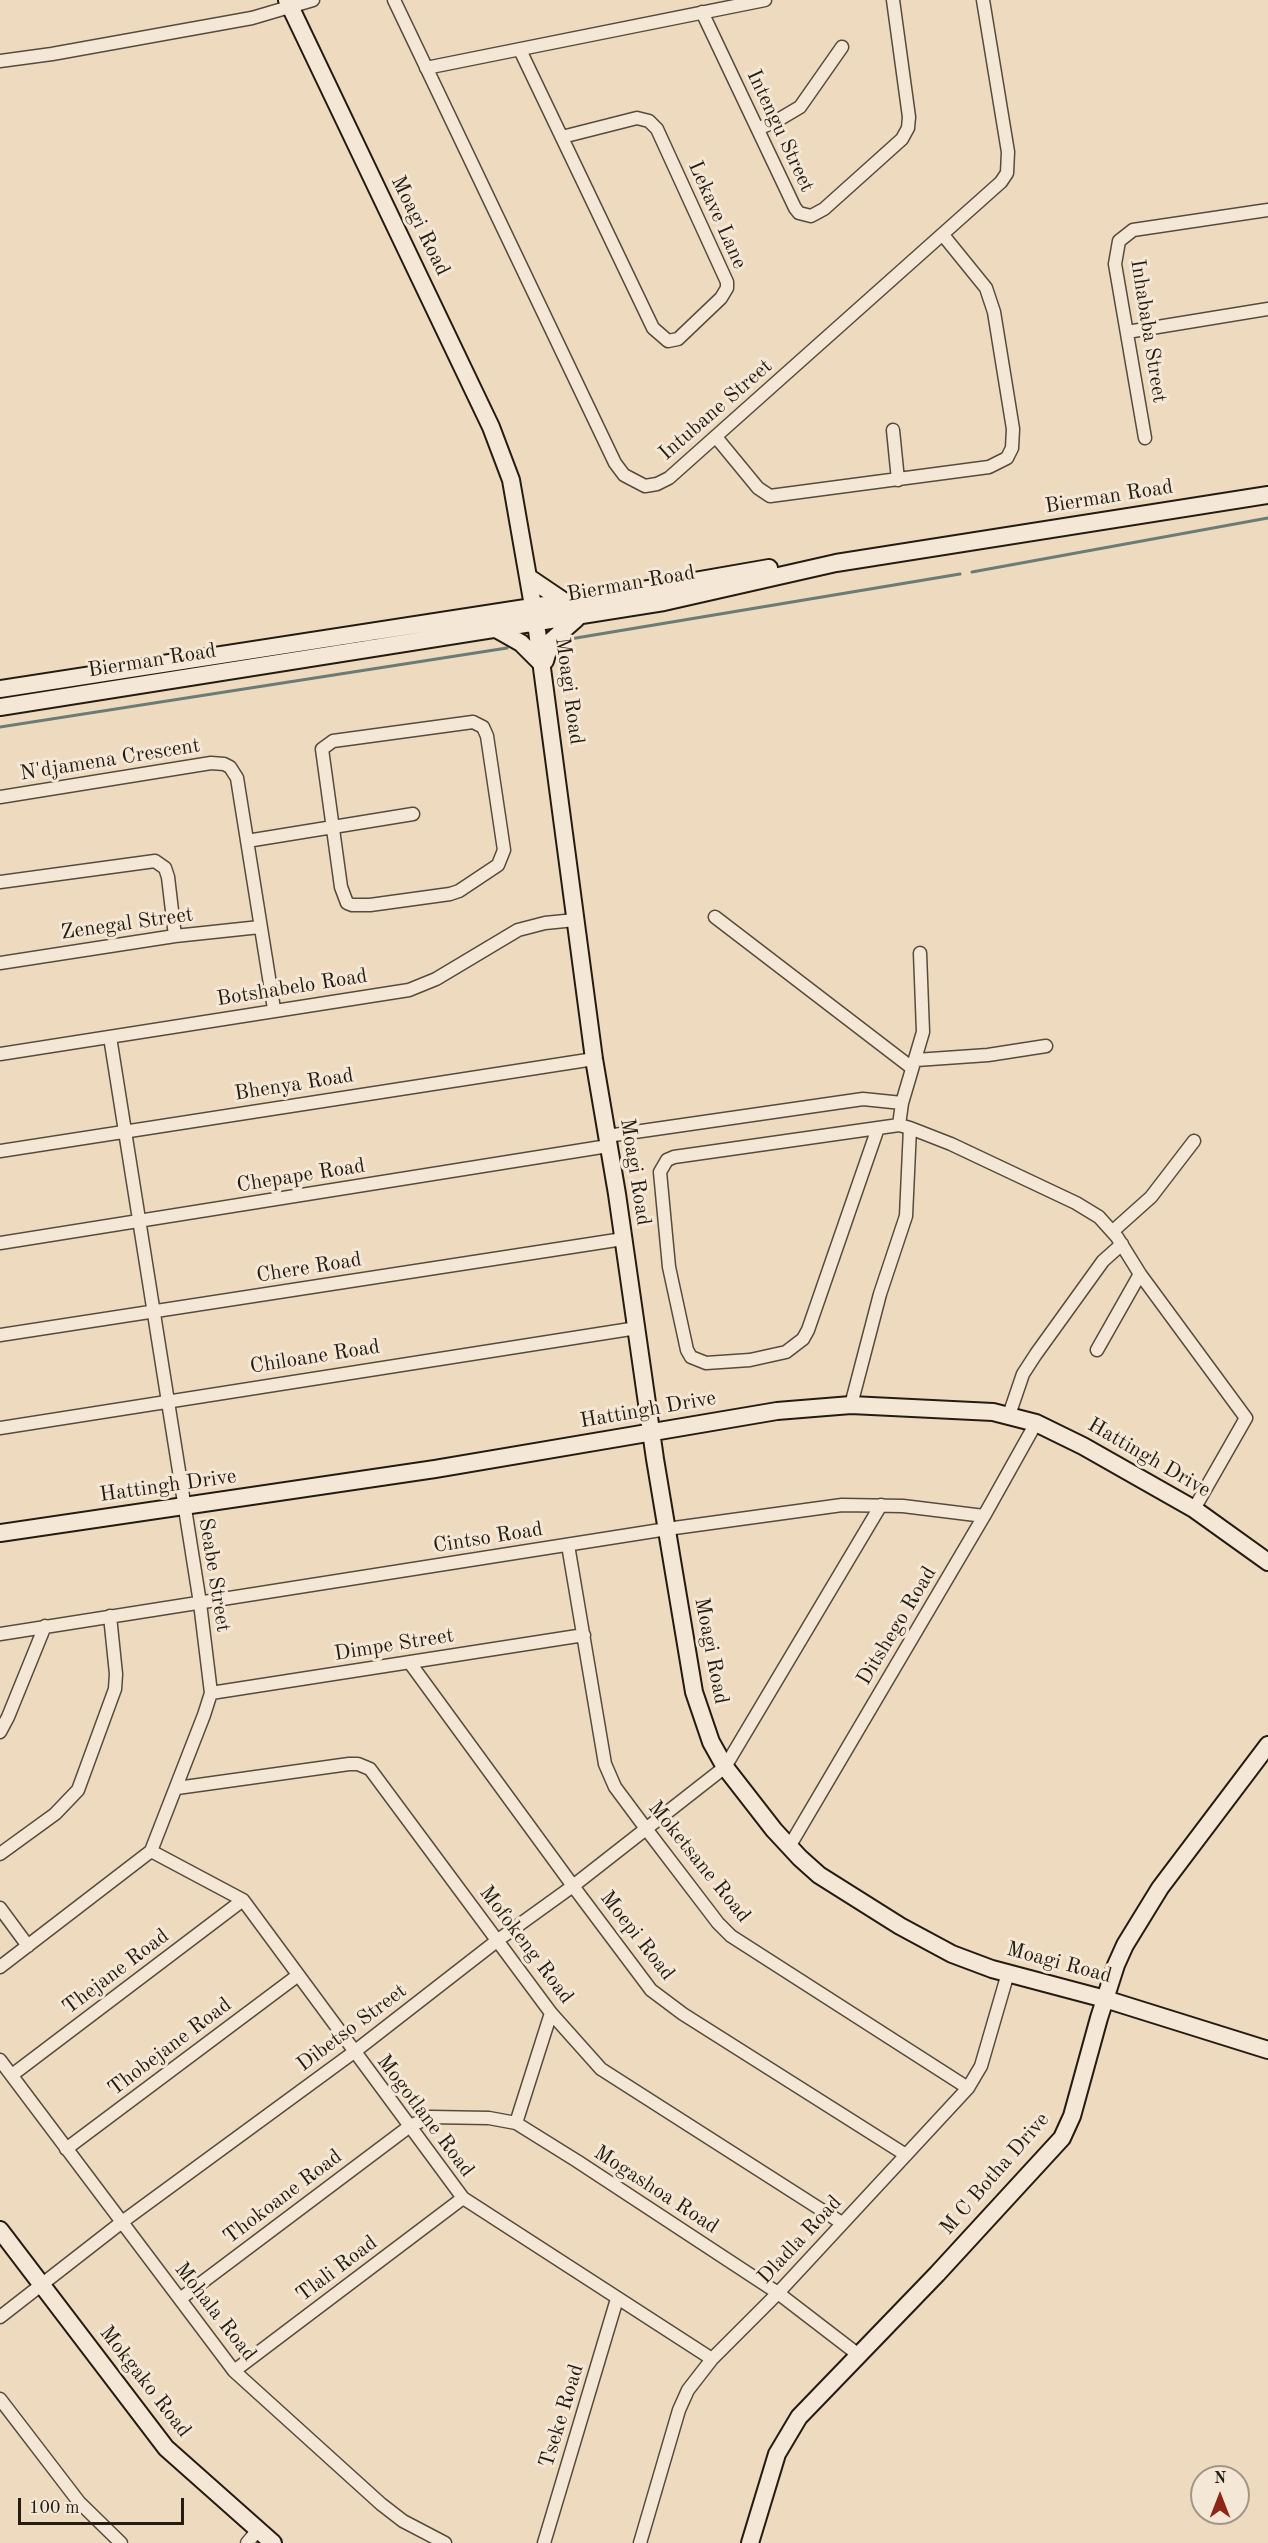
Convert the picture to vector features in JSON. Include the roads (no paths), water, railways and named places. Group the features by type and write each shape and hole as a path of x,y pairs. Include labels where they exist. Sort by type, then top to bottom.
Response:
{"street":[{"path":"0,61 52,54 252,18 289,3 313,0"},
{"name":"Intubane Street","path":"394,0 615,463 624,475 645,486 657,484 669,478 1001,182 1007,173 1008,152 983,0"},
{"path":"426,68 765,0"},
{"name":"Intengu Street","path":"702,12 795,208 805,216 811,216 824,209 902,139 909,128 894,0"},
{"name":"Moagi Road","path":"289,3 502,451 511,480 536,623 594,1059 637,1328 651,1432 694,1692 701,1717 725,1767 789,1847 819,1875 891,1921 952,1953 1008,1973 1105,1999 1268,2050"},
{"path":"758,129 800,106 842,47"},
{"name":"Lekave Lane","path":"520,50 653,328 668,341 678,339 721,298 727,288 727,282 657,129 649,121 637,118 562,137"},
{"name":"Inhababa Street","path":"1145,438 1115,264 1119,241 1133,230 1268,210"},
{"path":"716,437 758,488 770,496 989,467 1007,458 1012,448 1012,429 990,298 978,277 944,235"},
{"path":"1127,332 1268,309"},
{"path":"893,430 898,480"},
{"name":"Bierman Road","path":"0,689 533,605 566,602 879,549 1268,489"},
{"name":"Bierman Road","path":"0,707 498,630 694,597 836,563 1268,495"},
{"path":"528,577 566,602"},
{"path":"498,630 521,643 542,667 551,641 579,616"},
{"path":"473,722 483,727 487,736 504,850 498,865 459,891 450,894 352,905 347,903 341,887 332,827 322,753 326,745 344,739 440,725 473,722"},
{"name":"N'djamena Crescent","path":"0,796 211,763 230,767 237,778 274,1010"},
{"path":"247,840 413,814"},
{"path":"0,882 155,861 165,868 168,877 175,936"},
{"path":"715,917 914,1064 1046,1046"},
{"name":"Botshabelo Road","path":"0,1054 409,990 436,980 518,930 545,923 575,920"},
{"name":"Zenegal Street","path":"0,963 175,936 260,927"},
{"path":"851,1405 880,1293 906,1216 902,1103 923,1032 920,953"},
{"name":"Seabe Street","path":"110,1037 200,1603 211,1693 152,1851"},
{"name":"Bhenya Road","path":"0,1151 594,1059"},
{"name":"Chepape Road","path":"0,1243 862,1100 902,1103"},
{"path":"878,1128 803,1339 786,1352 750,1360 706,1363 691,1357 684,1342 669,1267 660,1180 663,1165 674,1157 878,1128 904,1126 951,1144 1076,1203 1100,1217 1113,1231 1140,1274 1246,1418 1194,1509"},
{"path":"1113,1231 1151,1197 1194,1141"},
{"name":"Chere Road","path":"0,1335 623,1239"},
{"path":"1009,1415 1023,1374 1036,1354 1103,1261 1122,1244"},
{"path":"1097,1350 1140,1274"},
{"name":"Chiloane Road","path":"0,1428 637,1328"},
{"name":"Hattingh Drive","path":"0,1533 435,1469 777,1411 851,1405 993,1412 1036,1423 1083,1446 1194,1509 1268,1562"},
{"name":"Ditshego Road","path":"789,1847 984,1516 1036,1423"},
{"name":"Cintso Road","path":"0,1634 667,1529 842,1505 881,1505 984,1516"},
{"path":"725,1767 881,1505"},
{"name":"Moketsane Road","path":"568,1545 605,1764 615,1787 718,1923 731,1936 968,2088"},
{"path":"0,1854 55,1814 78,1790 114,1689 116,1674 110,1616"},
{"path":"0,1732 45,1626"},
{"name":"Dimpe Street","path":"211,1693 584,1635"},
{"name":"Moepi Road","path":"410,1663 651,1990 661,1999 906,2155"},
{"name":"M C Botha Drive","path":"750,2543 777,2454 787,2435 806,2410 1062,2138 1072,2116 1116,1965 1137,1923 1203,1830 1268,1745"},
{"name":"Mofokeng Road","path":"177,1788 349,1764 365,1766 383,1783 551,2013 606,2073 842,2223"},
{"name":"Dibetso Street","path":"0,2317 122,2222 354,2052 498,1940 647,1830 725,1767"},
{"path":"0,1967 152,1851"},
{"name":"Mogotlane Road","path":"152,1851 243,1900 463,2198 712,2359"},
{"name":"Thejane Road","path":"12,2075 243,1900"},
{"path":"0,1908 28,1946"},
{"name":"Dladla Road","path":"640,2543 682,2400 712,2359 778,2293 968,2088 981,2066 1008,1973"},
{"name":"Thobejane Road","path":"66,2149 297,1976"},
{"path":"516,2123 551,2013"},
{"name":"Mohala Road","path":"0,2060 234,2371 387,2509 403,2521 445,2543"},
{"name":"Mogashoa Road","path":"410,2126 422,2120 440,2116 489,2118 516,2123 778,2293 860,2355"},
{"name":"Thokoane Road","path":"180,2299 410,2126"},
{"name":"Tlali Road","path":"234,2371 463,2198"},
{"name":"Mokgako Road","path":"0,2230 166,2448 253,2537 273,2543"},
{"name":"Tseke Road","path":"544,2543 617,2299"},
{"path":"0,2399 79,2502 121,2543"}],"waterway":[{"path":"972,572 1268,518"},
{"path":"564,640 960,574"},
{"path":"0,727 507,648"}]}
